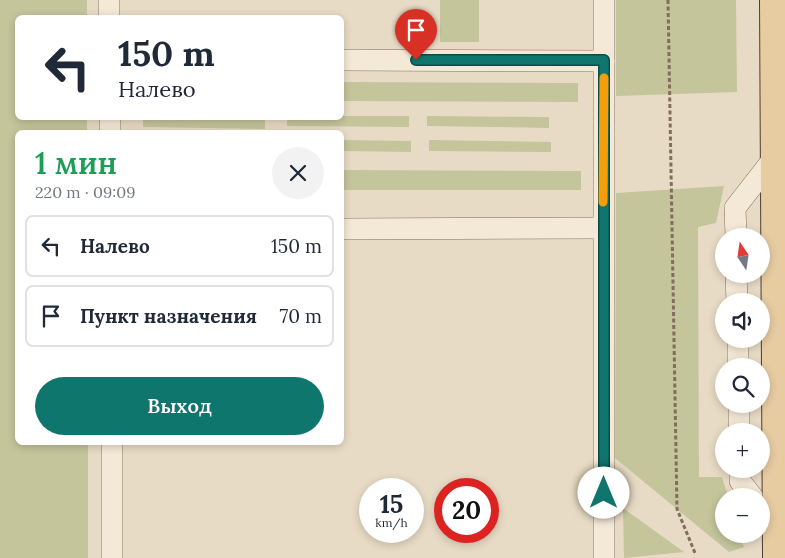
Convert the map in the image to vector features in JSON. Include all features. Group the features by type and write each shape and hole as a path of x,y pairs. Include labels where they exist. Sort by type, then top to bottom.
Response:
{"main road":[{"path":"769,488 774,158 773,0"},
{"path":"770,523 776,558"}],"lane":[{"path":"109,0 109,15"},
{"path":"604,0 604,558"},
{"path":"344,60 604,60"},
{"path":"736,228 735,208 774,158"},
{"path":"344,229 603,228"},
{"path":"112,445 112,558"}],"path":[{"path":"668,0 677,508 695,553"}],"green space":[{"path":"0,0 87,0 87,15 15,15 15,120 87,120 87,130 15,130 15,445 88,445 88,558 0,558"},
{"path":"440,0 479,0 479,42 440,42"},
{"path":"616,0 736,0 737,92 616,96"},
{"path":"344,82 578,83 578,102 344,101"},
{"path":"344,116 409,116 409,127 287,126 287,120 344,120"},
{"path":"427,116 549,117 549,128 427,126"},
{"path":"143,120 265,120 265,129 143,127"},
{"path":"344,140 411,141 411,152 344,151"},
{"path":"429,140 551,142 551,152 429,151"},
{"path":"344,170 581,171 581,190 344,190"},
{"path":"724,186 716,223 698,227 699,477 722,478 725,488 715,488 715,540 615,458 616,193"},
{"path":"623,508 684,552 624,558"},
{"path":"718,543 742,543 744,547 729,552"}],"slow traffic":[{"path":"603,202 604,78"}],"route":[{"path":"416,60 604,60 604,493"}]}
